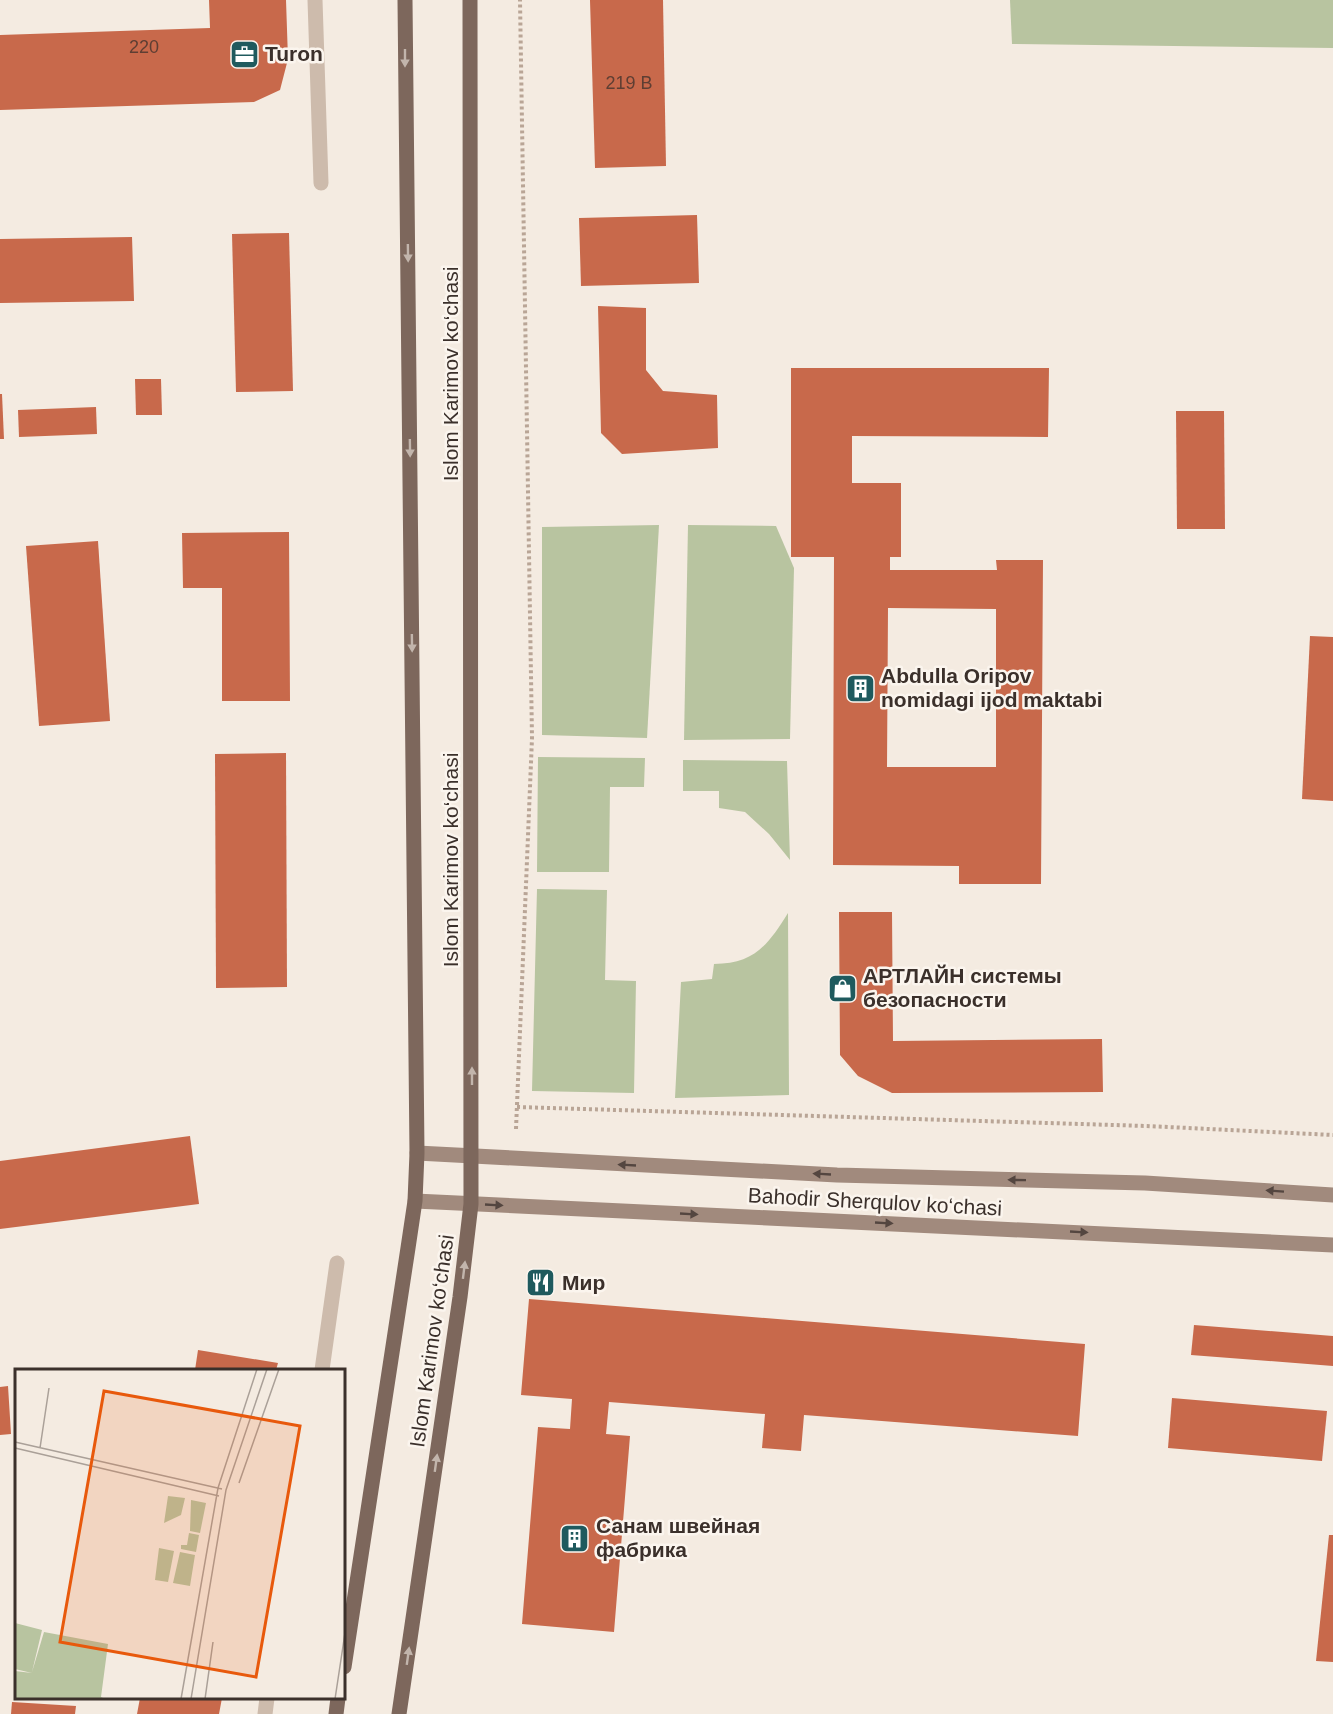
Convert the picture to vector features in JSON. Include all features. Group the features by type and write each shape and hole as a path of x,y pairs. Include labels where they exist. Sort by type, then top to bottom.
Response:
{"main road":[{"name":"Islom Karimov ko‘chasi","path":"345,1660 415,1201 417,1153 405,0"},
{"name":"Islom Karimov ko‘chasi","path":"399,1714 460,1298 471,1204 470,0"},
{"name":"Bahodir Sherqulov ko‘chasi","path":"417,1153 837,1175 1145,1183 1333,1195"},
{"name":"Bahodir Sherqulov ko‘chasi","path":"415,1201 1333,1245"},
{"path":"336,1714 338,1699"}],"lane":[{"path":"315,0 321,183"},
{"path":"322,1369 337,1263"},
{"path":"265,1714 267,1699"}],"path":[{"path":"516,1129 532,738 520,0"},
{"path":"517,1107 1147,1126 1333,1135"}],"green space":[{"path":"1010,0 1333,0 1333,48 1012,44"},
{"path":"659,525 647,738 542,735 542,527"},
{"path":"688,525 776,526 794,568 790,739 684,740"},
{"path":"538,757 645,758 644,787 610,787 609,872 537,872"},
{"path":"683,760 787,761 790,860 769,834 745,812 719,808 719,791 683,791"},
{"path":"537,889 607,890 605,980 636,981 634,1093 532,1091"},
{"path":"788,913 789,1095 675,1098 681,982 712,979 714,964 740,961 750,956 774,934"}],"building":[{"path":"209,0 286,0 288,59 280,90 254,102 0,110 0,35 210,28"},
{"path":"590,0 663,0 666,166 595,168"},
{"path":"697,215 699,283 581,286 579,218"},
{"path":"289,233 293,391 236,392 232,234"},
{"path":"132,237 134,301 0,303 0,239"},
{"path":"598,306 646,308 646,370 663,391 717,395 718,448 622,454 601,433"},
{"name":"Abdulla Oripov nomidagi ijod maktabi","path":"791,368 1049,368 1048,437 852,436 852,483 901,483 901,557 890,557 890,570 997,570 996,560 1043,560 1041,884 959,884 959,866 833,865 834,557 791,557","holes":["888,608 996,609 996,767 887,767"]},
{"path":"135,379 161,379 162,415 136,415"},
{"path":"0,394 2,394 4,439 0,439"},
{"path":"96,407 97,434 19,437 18,410"},
{"path":"1176,411 1224,411 1225,529 1177,529"},
{"path":"289,532 290,701 222,701 222,588 183,588 182,533"},
{"path":"98,541 110,721 39,726 26,546"},
{"path":"1310,636 1333,637 1333,801 1302,799"},
{"path":"286,753 287,987 216,988 215,754"},
{"path":"839,912 892,912 893,1041 1102,1039 1103,1092 892,1093 858,1076 840,1055"},
{"path":"190,1136 199,1204 0,1229 0,1161"},
{"name":"Санам швейная фабрика","path":"529,1299 1085,1344 1078,1436 804,1415 801,1451 762,1448 765,1414 609,1402 606,1434 630,1436 614,1632 522,1624 538,1427 570,1429 572,1399 521,1395"},
{"path":"1194,1325 1333,1336 1333,1366 1191,1355"},
{"path":"198,1350 278,1363 276,1369 195,1369"},
{"path":"8,1386 11,1434 0,1435 0,1387"},
{"path":"1172,1398 1327,1411 1322,1461 1168,1448"},
{"path":"1329,1535 1333,1535 1333,1662 1316,1661"},
{"path":"140,1699 222,1699 219,1714 137,1714"},
{"path":"12,1702 76,1706 75,1714 11,1714"}],"place":[{"name":"Turon","path":"244,54"},
{"name":"Abdulla Oripov nomidagi ijod maktabi","path":"860,688"},
{"name":"АРТЛАЙН системы безопасности","path":"842,988"},
{"name":"Мир","path":"541,1283"},
{"name":"Санам швейная фабрика","path":"575,1538"}]}
